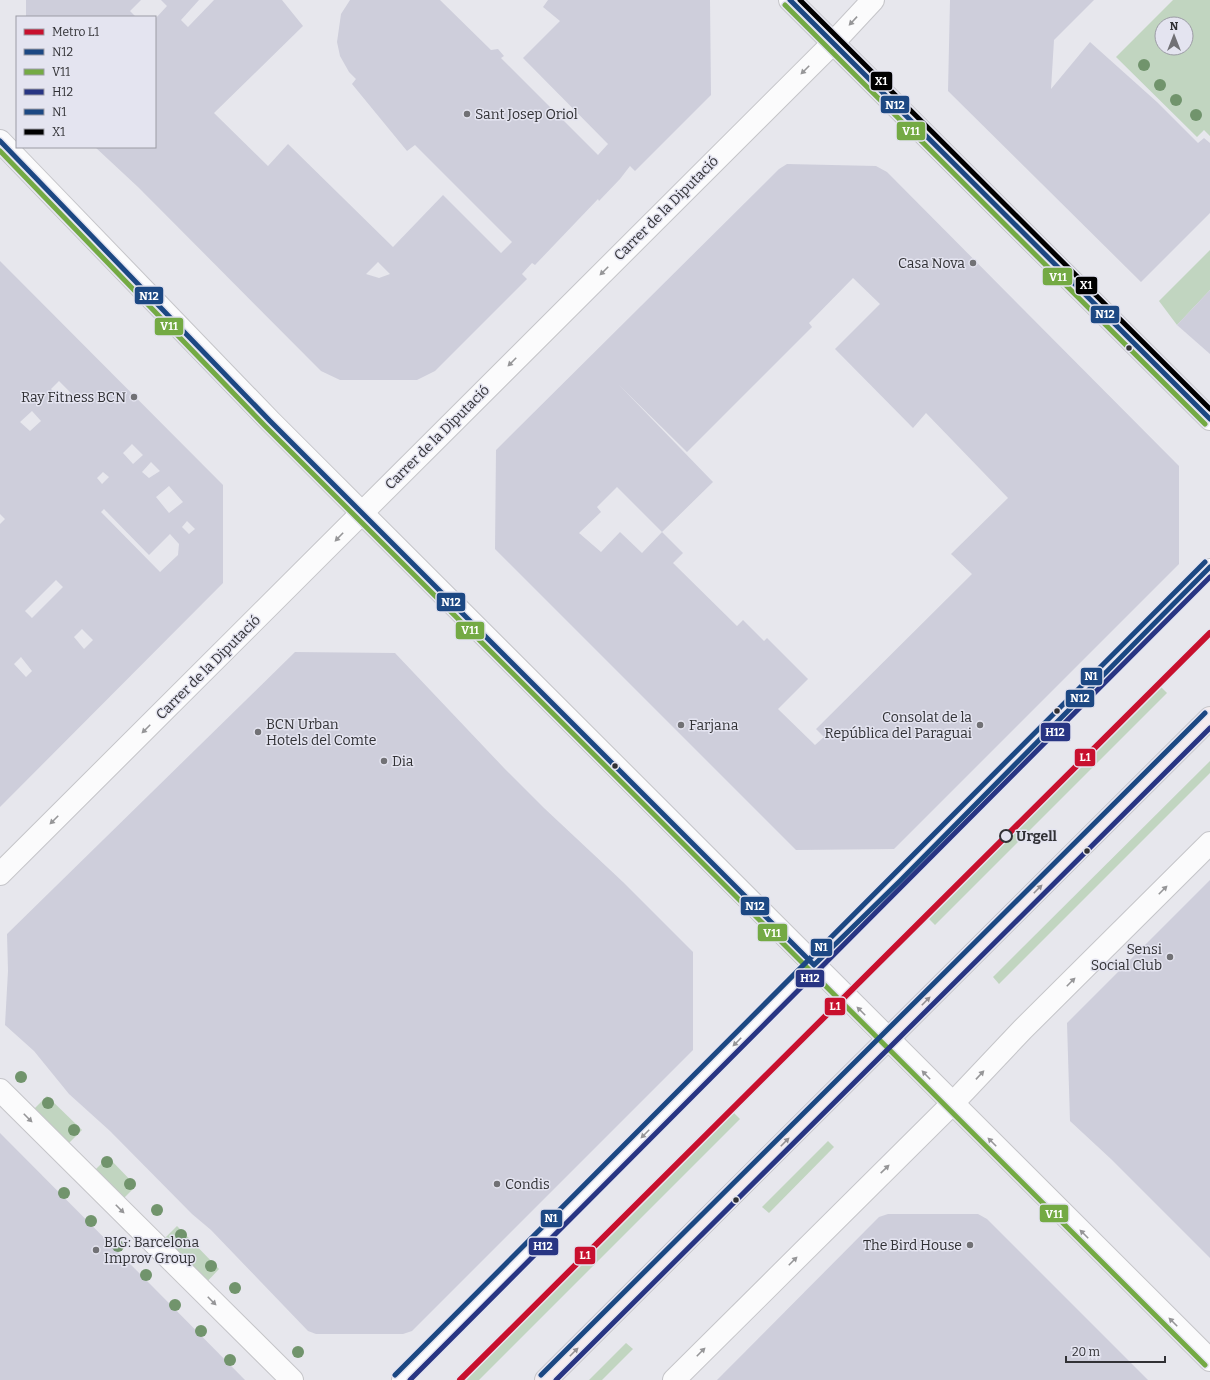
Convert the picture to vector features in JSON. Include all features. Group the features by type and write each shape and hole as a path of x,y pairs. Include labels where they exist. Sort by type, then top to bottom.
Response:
{"main road":[{"path":"546,1380 1210,718"}],"street":[{"path":"790,0 1210,419"},
{"name":"Carrer de la Diputació","path":"0,874 833,43 873,0"},
{"path":"0,141 270,421 1210,1360"},
{"path":"674,1380 953,1103 1022,1030 1210,843"},
{"path":"0,1090 292,1380"}],"lane":[{"path":"400,1380 814,965 900,881 1210,568"}],"green space":[{"path":"1173,0 1210,0 1210,136 1204,130 1197,137 1116,57 1154,19 1154,56 1194,56 1194,16 1157,16"},
{"path":"1210,250 1210,290 1177,325 1159,301"},
{"path":"1161,687 1167,693 935,925 929,919"},
{"path":"1210,761 1210,773 999,984 993,977"},
{"path":"47,1096 82,1130 65,1147 30,1113"},
{"path":"734,1113 740,1119 479,1380 466,1380"},
{"path":"828,1141 834,1147 769,1213 762,1207"},
{"path":"108,1157 136,1186 120,1202 91,1174"},
{"path":"177,1226 219,1269 203,1286 161,1242"},
{"path":"626,1343 633,1349 602,1380 589,1380"}],"building":[{"path":"26,0 141,0 130,11 135,16 26,16"},
{"path":"161,0 199,0 181,20 188,27 214,0 282,0 303,26 214,113 268,166 288,144 393,247 443,195 501,253 512,242 415,145 407,151 352,84 356,79 349,72 340,56 337,42 341,14 350,0 440,0 491,50 498,49 504,56 501,58 598,155 608,144 523,58 560,21 543,7 548,0 710,0 711,95 635,171 630,166 599,201 598,199 535,265 532,263 522,274 527,279 435,371 417,380 340,380 321,371 138,187 96,148 156,148 156,18 167,6","holes":["378,262 390,274 379,278 366,274"]},
{"path":"950,0 1094,0 1054,40 1051,89 1090,42 1157,102 1198,143 1204,138 1210,143 1210,213 1141,282 948,91"},
{"path":"787,164 876,166 887,172 1179,466 1179,564 894,849 796,850 495,549 496,450 779,169","holes":["853,278 880,304 835,349 913,428 926,413 1008,498 951,554 972,574 816,729 824,737 815,745 778,709 808,679 767,638 764,641 743,620 737,626 673,563 683,553 662,532 713,482 619,385 687,452 812,327 809,323","617,487 662,532 642,553 620,532 601,552 579,533 601,512 597,507"]},
{"path":"0,261 223,485 223,583 0,807 0,524 5,519 0,514","holes":["59,381 71,393 62,401 51,389","32,411 41,421 30,431 20,422","132,444 143,455 133,464 123,453","151,462 160,471 149,478 142,472","103,472 109,477 102,484 97,478","169,486 183,502 169,513 156,497","104,509 149,555 170,534 179,544 178,555 160,572 101,512","187,521 195,529 189,534 182,527","56,580 63,587 32,618 25,611","82,629 93,640 84,649 74,637","21,657 32,671 26,677 14,664"]},
{"path":"1210,290 1210,354 1177,325"},
{"path":"295,652 395,653 504,768 544,808 623,882 693,952 693,1050 412,1331 403,1334 316,1334 308,1331 211,1230 192,1214 110,1131 69,1094 34,1051 5,1025 8,971 7,934"},
{"path":"1210,880 1210,1258 1111,1159 1070,1121 1067,1023"},
{"path":"0,1133 152,1286 245,1380 0,1380"},
{"path":"888,1214 978,1214 987,1219 1148,1380 717,1380 879,1217"}],"metro line":[{"name":"L1","path":"460,1380 1210,633"}],"transit line":[{"name":"N12","path":"790,0 1210,419"},
{"name":"X1","path":"800,0 1210,409"},
{"name":"V11","path":"785,5 1205,424"},
{"name":"N12","path":"0,141 270,421 814,965 900,881 1210,567"},
{"name":"V11","path":"0,151 265,426 1205,1365"},
{"name":"N1","path":"395,1375 1205,562"},
{"name":"H12","path":"410,1380 1210,577"},
{"name":"N1","path":"541,1375 1205,713"},
{"name":"H12","path":"556,1380 1210,728"}],"place":[{"name":"Sant Josep Oriol","path":"467,114"},
{"name":"Casa Nova","path":"973,263"},
{"name":"Ray Fitness BCN","path":"134,397"},
{"name":"Farjana","path":"681,725"},
{"name":"Consolat de la República del Paraguai","path":"980,725"},
{"name":"BCN Urban Hotels del Comte","path":"258,732"},
{"name":"Dia","path":"384,761"},
{"name":"Urgell","path":"1006,836"},
{"name":"Sensi Social Club","path":"1170,957"},
{"name":"Condis","path":"497,1184"},
{"name":"The Bird House","path":"970,1245"},
{"name":"BIG: Barcelona Improv Group","path":"96,1250"}]}
